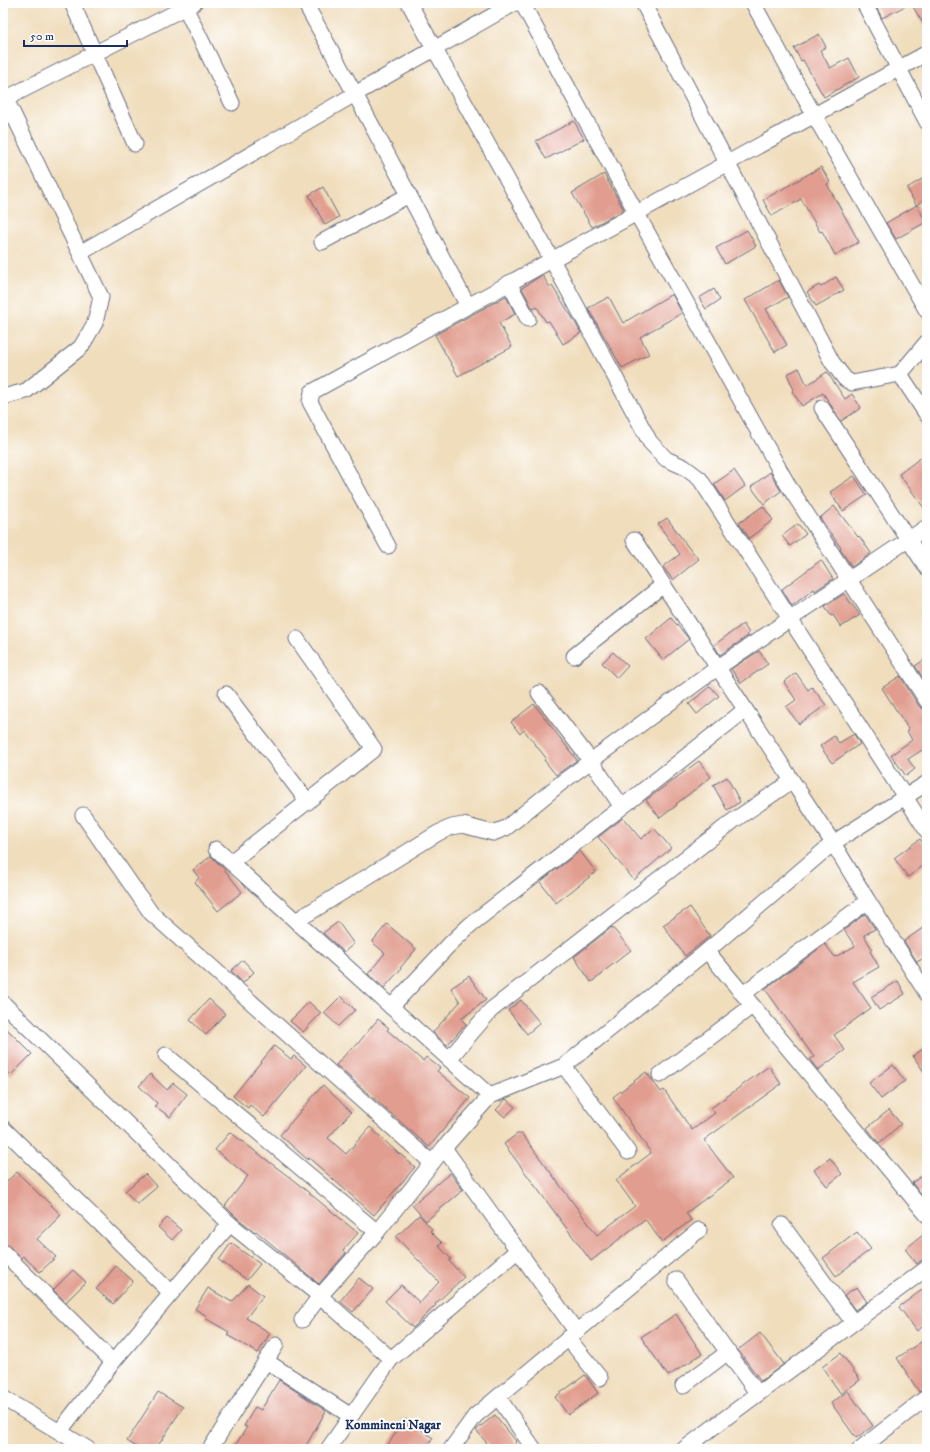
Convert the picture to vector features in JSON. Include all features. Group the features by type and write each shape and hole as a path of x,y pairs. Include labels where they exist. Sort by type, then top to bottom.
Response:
{"street":[{"path":"72,3 135,144"},
{"path":"306,3 468,306"},
{"path":"409,3 552,260 650,442 666,459 684,466 700,479 927,831"},
{"path":"80,253 516,3"},
{"path":"522,3 637,214 788,485 927,701"},
{"path":"643,3 832,362 845,379 852,383 900,374 927,342"},
{"path":"753,3 814,115 927,311"},
{"path":"864,3 927,122"},
{"path":"3,398 26,391 81,347 95,323 101,297 4,97 94,54 187,4 232,103"},
{"path":"388,546 310,402 312,392 508,283 637,214 927,52"},
{"path":"322,242 408,195"},
{"path":"508,283 528,318"},
{"path":"900,374 927,414"},
{"path":"822,408 927,568"},
{"path":"296,921 438,833 452,827 463,825 493,833 506,828 561,783 717,668 927,527"},
{"path":"634,540 833,843 927,994"},
{"path":"574,656 663,585"},
{"path":"231,862 374,749 297,639"},
{"path":"539,693 591,761 622,807"},
{"path":"226,694 308,802"},
{"path":"391,1007 449,945 470,925 745,710"},
{"path":"449,1059 491,1010 734,821 792,781"},
{"path":"302,1320 320,1296 377,1232 444,1148 490,1096 564,1066 707,951 833,843 927,783"},
{"path":"83,815 151,913 432,1163"},
{"path":"216,849 490,1096"},
{"path":"660,1075 747,1000 868,901"},
{"path":"707,951 926,1214"},
{"path":"3,1003 230,1224 320,1296 391,1359"},
{"path":"166,1055 377,1232"},
{"path":"564,1066 628,1152"},
{"path":"3,1128 171,1293"},
{"path":"444,1148 518,1250 600,1378"},
{"path":"60,1431 113,1362 230,1224"},
{"path":"782,1225 853,1322"},
{"path":"451,1449 475,1416 699,1230"},
{"path":"328,1449 391,1359 518,1250"},
{"path":"3,1252 113,1362"},
{"path":"684,1449 927,1268"},
{"path":"676,1280 758,1394"},
{"path":"210,1449 276,1345"},
{"path":"683,1386 728,1352"},
{"path":"266,1361 351,1416"},
{"path":"498,1397 534,1449"},
{"path":"860,1449 927,1397"},
{"path":"3,1398 88,1449"}],"building":[{"path":"874,3 911,3 882,18"},
{"path":"911,3 927,3 927,31"},
{"path":"819,34 826,47 820,50 830,68 849,58 859,77 824,97 803,60 801,61 794,48"},
{"path":"574,121 584,139 546,159 536,141"},
{"path":"821,167 830,182 827,184 859,242 835,255 822,231 820,232 801,199 772,216 763,200"},
{"path":"604,174 624,210 592,227 572,193"},
{"path":"927,176 927,198 916,205 907,188"},
{"path":"323,187 339,217 325,225 309,195"},
{"path":"917,205 926,222 896,239 886,223"},
{"path":"747,230 756,246 725,264 716,248"},
{"path":"542,275 550,287 552,286 581,333 563,344 549,321 546,322 537,307 534,309 531,306 522,288"},
{"path":"836,277 844,290 816,306 807,292 819,285 821,287"},
{"path":"779,280 788,297 766,309 787,345 775,352 745,300"},
{"path":"714,289 720,300 706,309 699,298"},
{"path":"672,294 682,313 640,337 649,354 622,368 588,308 609,297 623,323"},
{"path":"506,296 515,314 499,323 512,347 458,376 435,335"},
{"path":"799,368 807,385 827,372 845,399 852,394 861,408 841,421 823,393 802,406 792,391 794,390 787,374"},
{"path":"927,453 927,512 899,474"},
{"path":"734,470 745,486 725,501 714,484"},
{"path":"770,472 781,491 764,504 751,487"},
{"path":"854,476 867,495 843,511 830,492"},
{"path":"763,506 773,520 749,538 739,523"},
{"path":"834,506 871,553 852,567 820,518"},
{"path":"667,518 688,547 699,559 673,580 663,567 680,554 658,524"},
{"path":"798,524 806,534 790,546 782,536"},
{"path":"821,560 833,579 815,591 814,589 792,606 782,589"},
{"path":"844,594 860,615 841,627 833,615 831,616 825,606"},
{"path":"671,618 689,639 663,660 646,639"},
{"path":"743,624 749,633 747,634 748,636 720,655 714,645"},
{"path":"759,651 768,664 741,683 731,669"},
{"path":"613,652 628,666 617,678 602,663"},
{"path":"927,658 927,684 915,666"},
{"path":"796,673 808,690 812,687 826,705 799,724 786,707 796,700 784,682"},
{"path":"900,676 919,706 927,710 927,717 923,719 927,726 927,747 908,759 915,769 906,776 891,755 912,740 907,731 909,730 882,688"},
{"path":"710,686 719,696 697,714 689,704"},
{"path":"534,704 577,760 556,775 544,760 546,758 524,730 520,734 511,722"},
{"path":"854,734 860,744 832,763 820,746 834,736 839,743"},
{"path":"699,761 711,777 660,818 646,800"},
{"path":"727,777 740,802 727,810 713,785"},
{"path":"623,818 641,839 654,828 671,848 634,880 598,837"},
{"path":"920,839 927,848 927,863 908,877 894,858"},
{"path":"580,851 596,872 556,903 540,882"},
{"path":"211,856 224,869 242,892 218,911 195,882 199,878 193,870"},
{"path":"690,907 710,936 685,956 663,925"},
{"path":"865,914 875,929 864,935 872,949 870,951 879,967 853,982 871,1008 834,1035 845,1050 818,1070 810,1060 814,1057 765,989 825,944 835,957 855,946 844,930"},
{"path":"338,922 354,944 344,952 323,933"},
{"path":"387,924 416,949 384,988 368,974 385,953 372,942"},
{"path":"927,925 927,956 917,962 904,941"},
{"path":"612,927 631,950 602,973 603,974 591,982 574,957"},
{"path":"243,960 254,972 243,983 231,971"},
{"path":"469,976 486,1000 461,1019 466,1024 447,1045 433,1032 460,1002 451,988"},
{"path":"898,981 905,994 879,1010 871,997"},
{"path":"341,996 355,1010 338,1026 324,1013"},
{"path":"209,999 225,1014 206,1035 190,1020"},
{"path":"521,1000 540,1023 527,1034 508,1010"},
{"path":"309,1002 321,1013 303,1032 290,1021"},
{"path":"378,1019 389,1028 387,1030 423,1061 426,1057 440,1068 437,1071 470,1098 429,1147 336,1065 353,1046 355,1047"},
{"path":"3,1025 32,1054 11,1075 3,1067"},
{"path":"274,1046 291,1059 294,1056 306,1066 264,1117 250,1105 248,1108 233,1096"},
{"path":"927,1046 927,1076 913,1056"},
{"path":"893,1065 905,1081 881,1099 869,1083"},
{"path":"769,1066 781,1084 704,1140 733,1178 686,1213 691,1220 662,1242 645,1219 591,1261 504,1144 517,1134 522,1134 597,1235 635,1206 616,1180 651,1153 613,1097 646,1072 661,1092 664,1090 692,1130 715,1113 711,1108"},
{"path":"150,1074 167,1090 173,1083 187,1094 170,1117 155,1106 157,1103 139,1086"},
{"path":"323,1085 351,1112 328,1138 346,1154 370,1127 415,1167 374,1215 309,1158 308,1160 280,1135"},
{"path":"506,1099 515,1107 505,1117 496,1110"},
{"path":"889,1110 901,1124 879,1143 867,1128"},
{"path":"230,1132 297,1183 358,1233 343,1250 346,1253 319,1284 256,1231 255,1232 236,1217 225,1206 248,1176 215,1150"},
{"path":"830,1158 842,1174 827,1186 814,1170"},
{"path":"17,1172 61,1215 37,1239 56,1257 40,1272 23,1256 21,1258 3,1241 3,1185"},
{"path":"927,1172 927,1201 912,1183"},
{"path":"450,1173 463,1190 426,1221 412,1205"},
{"path":"145,1174 157,1187 137,1204 125,1191"},
{"path":"419,1215 432,1229 430,1231 442,1243 439,1246 451,1259 449,1261 464,1277 435,1304 436,1305 413,1328 385,1301 401,1285 420,1303 439,1282 396,1237"},
{"path":"167,1218 181,1230 172,1240 158,1227"},
{"path":"857,1232 871,1249 836,1276 823,1258"},
{"path":"927,1232 927,1256 917,1264 905,1249"},
{"path":"231,1243 260,1264 247,1280 219,1260"},
{"path":"116,1266 133,1281 113,1304 96,1289"},
{"path":"73,1270 86,1282 66,1302 53,1290"},
{"path":"359,1278 373,1289 353,1312 340,1301"},
{"path":"248,1284 263,1296 246,1318 270,1333 258,1353 227,1335 229,1332 205,1318 207,1316 195,1309 208,1288 232,1302"},
{"path":"927,1286 927,1323 917,1331 899,1307"},
{"path":"857,1287 867,1302 855,1310 844,1295"},
{"path":"676,1314 702,1354 668,1376 641,1337"},
{"path":"760,1333 784,1364 761,1381 738,1350"},
{"path":"927,1338 927,1388 919,1392 897,1358"},
{"path":"841,1353 860,1380 841,1394 822,1367"},
{"path":"585,1375 598,1393 568,1415 555,1397"},
{"path":"279,1380 326,1411 304,1449 233,1449 247,1427 244,1426 255,1407 261,1410"},
{"path":"848,1391 873,1426 856,1438 831,1403"},
{"path":"158,1392 183,1407 156,1449 140,1449 127,1441"},
{"path":"495,1415 516,1441 515,1442 520,1449 492,1449 476,1430"},
{"path":"405,1419 433,1438 426,1449 385,1449"}],"district":[{"name":"Kommineni Nagar","path":"393,1424"}]}
